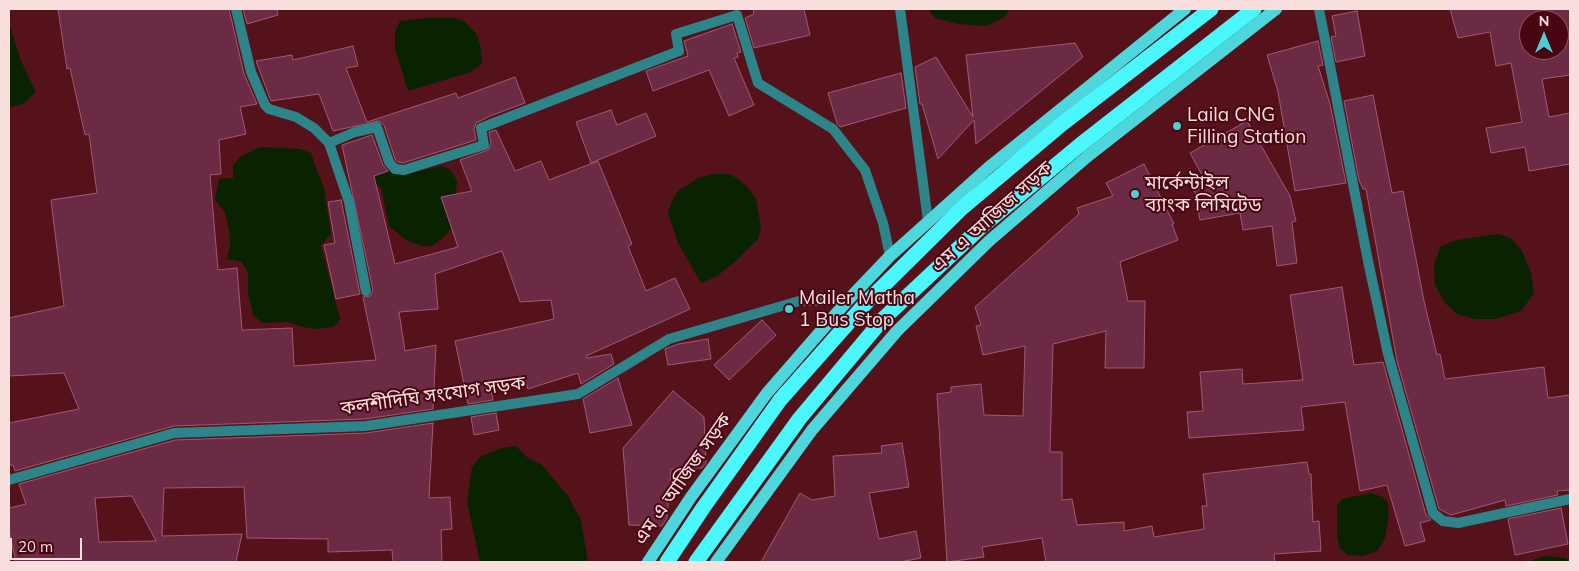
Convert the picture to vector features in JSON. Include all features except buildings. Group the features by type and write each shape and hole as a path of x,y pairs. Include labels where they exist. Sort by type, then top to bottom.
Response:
{"highway":[{"path":"667,562 780,400 866,303 962,208 1062,124 1211,9"},
{"path":"696,562 800,418 883,319 980,228 1080,144 1254,9"}],"main road":[{"name":"এম এ আজিজ সড়ক","path":"648,562 690,497 767,393 848,300 890,256 988,168 1185,9"},
{"name":"এম এ আজিজ সড়ক","path":"716,562 812,430 897,331 989,241 1088,156 1276,9"}],"street":[{"path":"236,9 251,72 265,105 269,109 296,117 314,128 329,143 349,202 366,291"},
{"path":"900,9 928,221"},
{"path":"1319,9 1368,262 1386,344 1433,513 1443,521 1458,523 1570,498"},
{"path":"329,143 355,132 377,127 389,162 395,169 404,170 484,144 481,128 679,51 676,34 737,15 758,83 833,129 864,170 883,223 890,256"},
{"name":"কলশীদিঘি সংযোগ সড়ক","path":"9,480 174,433 366,426 578,394 669,339 799,301 848,300"}],"shaded area":[{"path":"928,9 1009,9 1005,17 987,26 959,24 935,18"},
{"path":"426,18 456,18 465,22 477,35 481,49 482,64 471,72 408,91 395,49 395,32 400,21"},
{"path":"9,23 21,61 36,92 23,104 9,107"},
{"path":"260,147 300,149 311,153 324,188 331,234 321,245 340,319 334,327 317,329 288,322 262,323 253,315 248,293 248,272 242,262 227,259 230,247 229,229 225,212 215,200 219,179 233,178 233,165 240,157"},
{"path":"442,166 451,170 457,181 453,227 432,246 422,246 406,240 389,226 381,188 373,183 370,175 375,170 407,174"},
{"path":"714,174 729,174 740,180 749,189 756,199 761,228 758,239 736,261 716,277 701,283 678,243 668,213 678,191 700,177"},
{"path":"1499,234 1512,239 1522,251 1531,272 1534,293 1521,311 1496,319 1475,319 1457,314 1445,303 1435,285 1434,264 1441,246 1457,240"},
{"path":"516,446 528,458 542,465 568,496 581,520 588,562 480,562 467,502 472,467 480,457 501,448"},
{"path":"1371,493 1383,497 1388,503 1389,514 1385,538 1377,551 1363,556 1348,555 1340,549 1337,535 1337,506 1342,499"},
{"path":"1545,556 1565,558 1570,562 1526,562"}],"place":[{"name":"Laila CNG Filling Station","path":"1177,126"},
{"name":"মার্কেন্টাইল ব্যাংক লিমিটেড","path":"1135,194"},
{"name":"Mailer Matha 1 Bus Stop","path":"789,309"}]}
